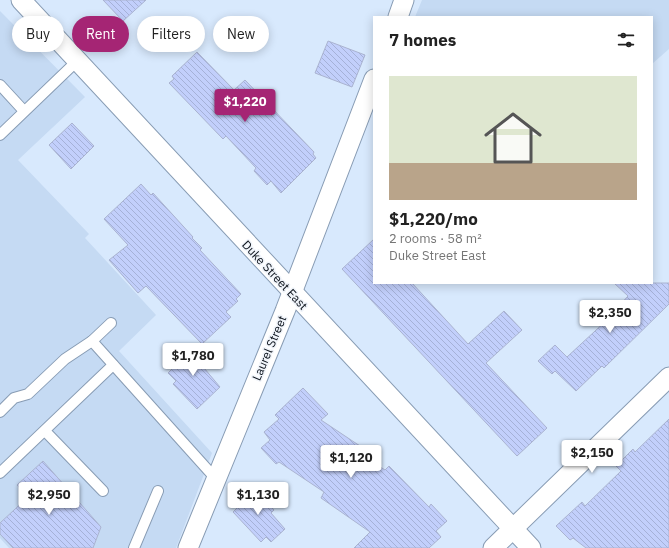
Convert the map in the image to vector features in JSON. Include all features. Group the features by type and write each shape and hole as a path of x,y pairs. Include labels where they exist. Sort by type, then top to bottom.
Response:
{"street":[{"name":"Duke Street East","path":"21,0 531,548"},
{"path":"398,16 404,0"},
{"name":"Laurel Street","path":"188,548 292,292 373,82"},
{"path":"492,548 669,377"}],"lane":[{"path":"0,135 77,61"},
{"path":"0,85 24,111"},
{"path":"0,412 14,398 28,394 64,359 92,341 111,323"},
{"path":"92,341 216,479"},
{"path":"0,473 113,365"},
{"path":"45,431 102,491"},
{"path":"134,548 158,491"}],"shaded area":[{"path":"422,0 669,0 669,49 653,63 653,16 415,16"},
{"path":"0,11 12,23 12,52 41,52 85,97 18,160 89,234 85,238 156,315 119,351 212,453 176,548 9,548 0,538"}],"building":[{"path":"103,0 146,0 128,16 118,16"},
{"path":"328,41 365,55 352,87 315,73"},
{"path":"197,52 234,90 245,80 314,152 313,154 316,158 281,193 271,181 267,185 254,171 256,168 226,136 223,139 169,83 174,79 172,76"},
{"path":"72,123 94,146 71,169 49,145"},
{"path":"141,184 151,195 153,193 193,237 192,238 202,248 200,250 241,294 236,299 238,301 226,312 231,317 202,344 146,286 138,293 109,260 128,245 104,219"},
{"path":"373,240 373,284 413,284 468,344 504,311 522,330 486,363 547,428 517,456 342,269"},
{"path":"669,283 669,304 604,368 602,366 576,391 555,371 552,374 538,361 555,345 567,357 622,306 620,305 628,296 615,284"},
{"path":"192,344 205,357 199,362 220,387 197,409 173,384 176,381 168,373 175,366 172,363"},
{"path":"303,388 328,414 321,420 360,446 356,451 385,470 389,466 429,507 431,504 447,521 436,531 441,537 429,548 354,548 370,532 321,498 324,492 279,462 276,464 261,448 270,440 264,432 279,419 275,415"},
{"path":"669,419 669,548 586,548 573,538 570,540 556,526 582,502 585,506 621,471 616,466 633,449 635,452"},
{"path":"43,461 101,527 93,548 13,548 0,534 0,523 28,497 17,485"},
{"path":"251,485 274,510 271,513 285,529 271,542 266,537 261,542 233,512 242,503 237,498"}]}
